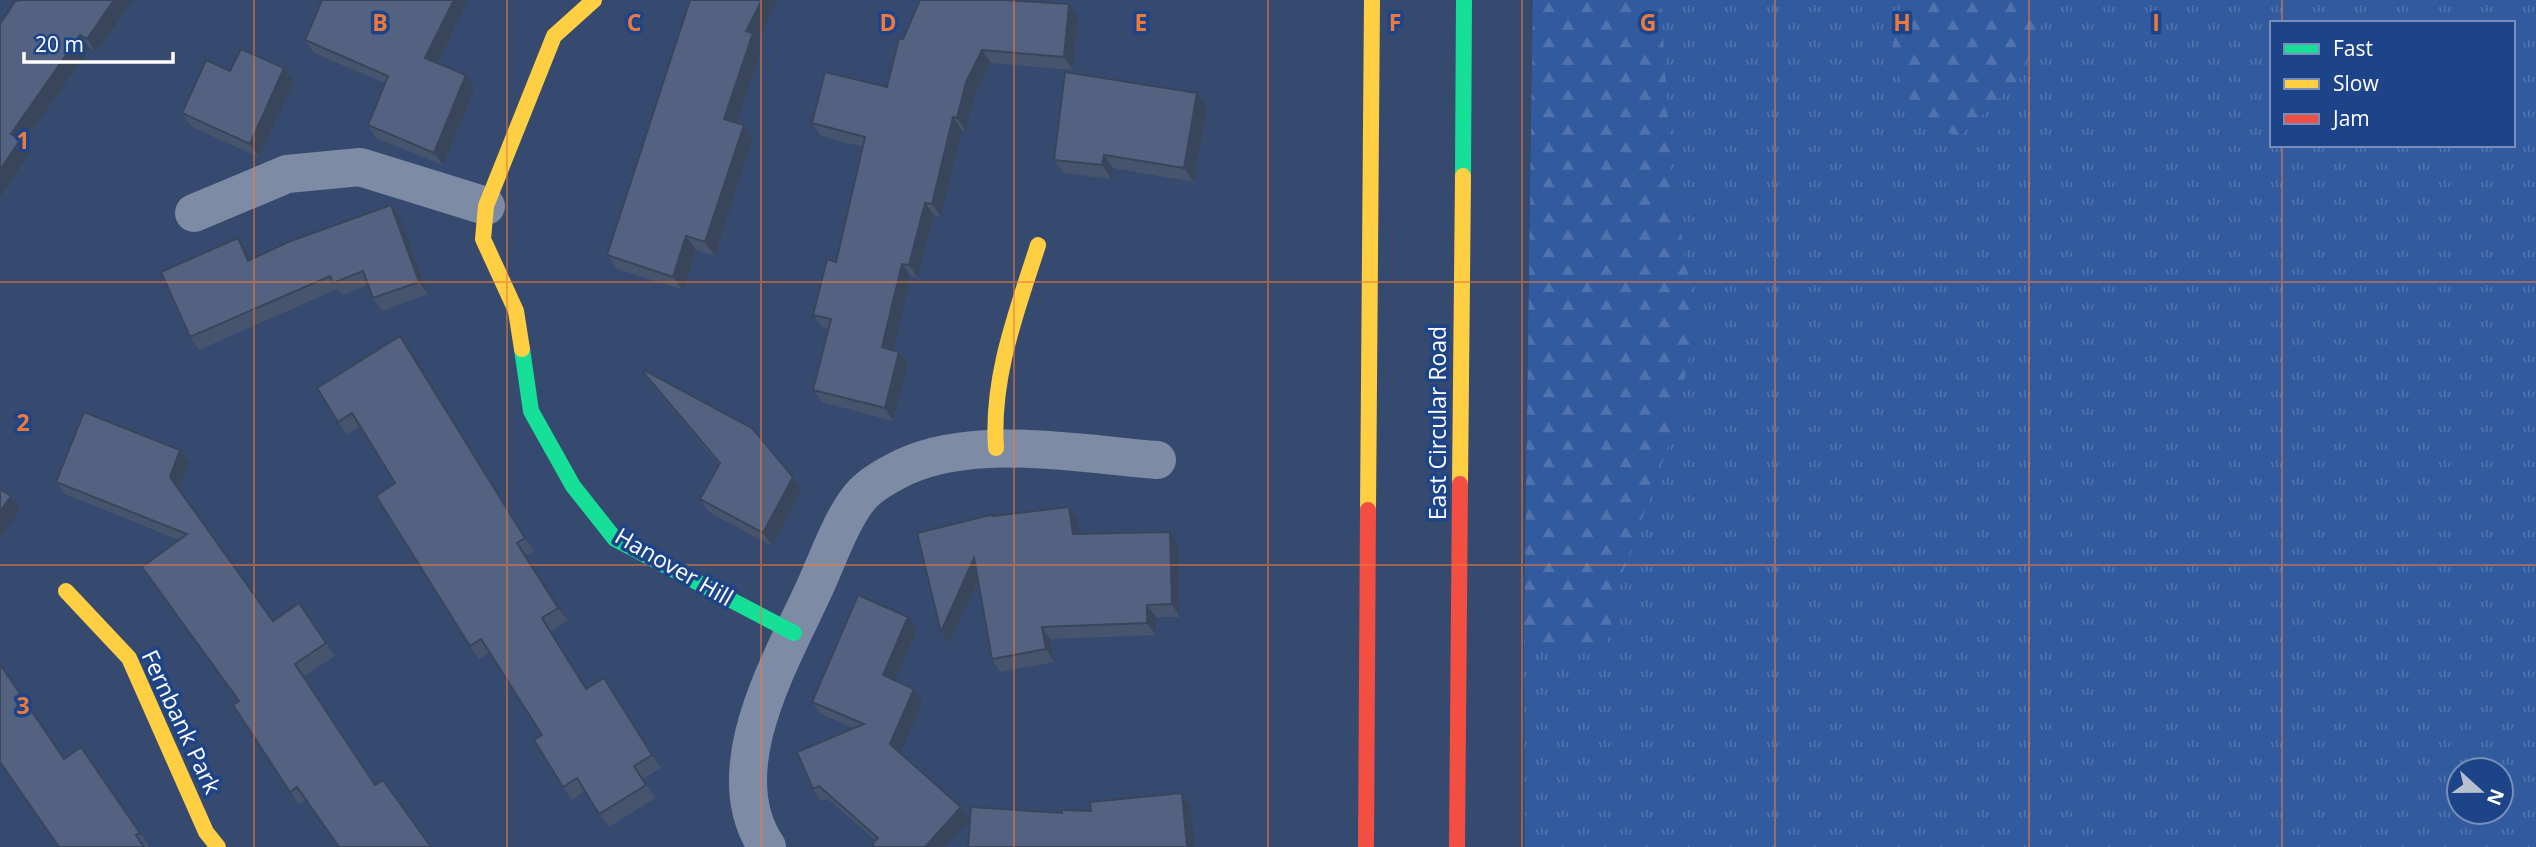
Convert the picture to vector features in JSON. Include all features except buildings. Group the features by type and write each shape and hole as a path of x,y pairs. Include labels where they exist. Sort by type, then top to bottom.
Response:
{"main road":[{"name":"Hanover Hill","path":"594,0 554,36 486,206 484,239 516,311 531,411 573,486 615,540 794,633"},
{"path":"1366,847 1372,0"},
{"name":"East Circular Road","path":"1457,847 1464,0"},
{"path":"996,448 993,429 997,391 1038,245"},
{"name":"Fernbank Park","path":"66,592 129,658 206,832 218,847"}],"street":[{"path":"194,213 287,174 360,167 486,206"},
{"path":"767,847 756,831 747,791 760,710 843,527 860,496 903,468 933,456 996,448 1157,460"}],"green space":[{"path":"1533,0 2536,0 2536,847 1525,847 1524,641"},
{"path":"1533,0 1661,0 1671,173 1696,324 1674,430 1620,580 1605,652 1524,641"},
{"path":"1902,0 2037,0 2041,26 2022,76 1959,137 1915,120 1891,55"}],"traffic: fast":[{"path":"1463,176 1464,0"},
{"path":"522,349 531,411 573,486 615,539 794,633"}],"traffic: slow":[{"path":"522,349 516,311 483,239 486,206 554,36 594,0"},
{"path":"1368,510 1372,0"},
{"path":"1460,484 1463,176"},
{"path":"996,448 998,396 1007,345 1038,245"},
{"path":"66,591 129,658 206,832 218,847"}],"traffic: jam":[{"path":"1457,847 1460,484"},
{"path":"1366,847 1368,510"}]}
